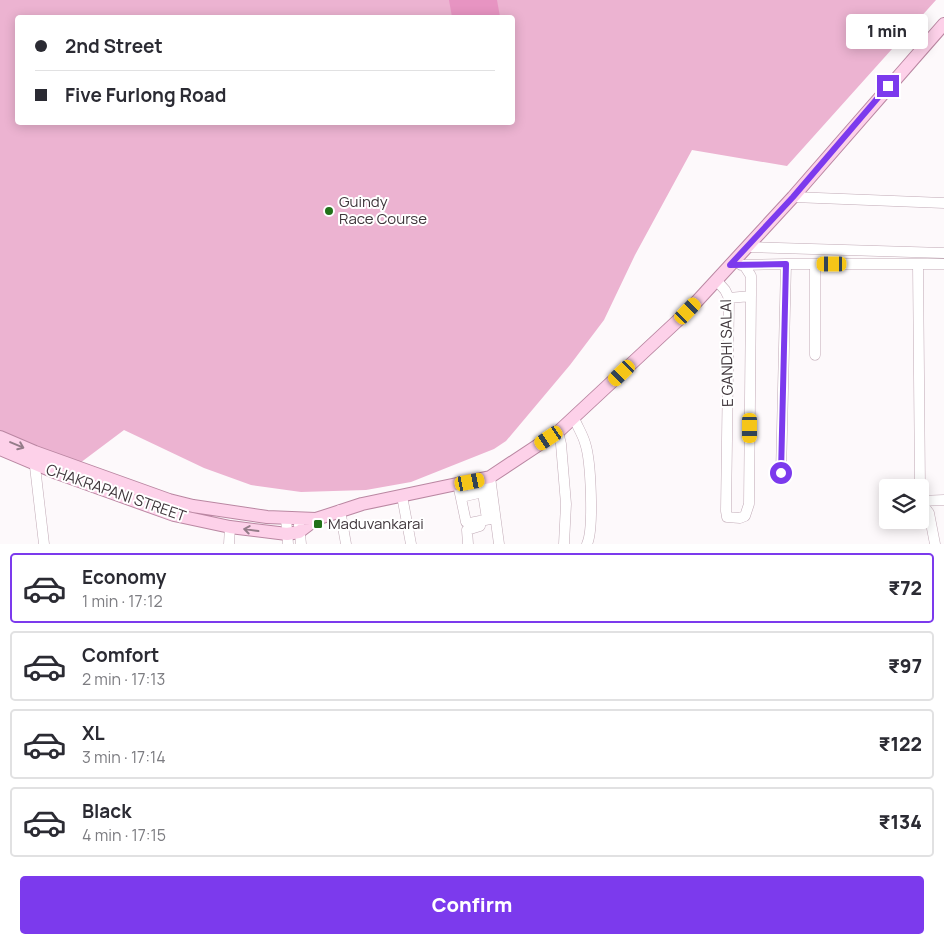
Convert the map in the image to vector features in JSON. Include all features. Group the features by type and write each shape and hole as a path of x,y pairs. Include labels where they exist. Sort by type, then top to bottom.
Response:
{"main road":[{"path":"294,538 316,519 340,510 402,496 460,490 485,483 558,432 688,311 717,281 944,24"},
{"path":"0,437 34,458"},
{"path":"0,449 170,500 225,512 316,519"},
{"name":"CHAKRAPANI STREET","path":"34,458 154,509 230,528 294,538"}],"street":[{"path":"793,197 944,203"},
{"path":"748,247 944,253"},
{"path":"781,473 786,264"},
{"path":"815,264 815,355"},
{"path":"918,264 920,479"},
{"path":"730,265 944,264"},
{"path":"730,298 751,296 751,276 744,265"},
{"name":"E GANDHI SALAI","path":"717,281 726,290 730,298 727,517 740,518 745,516 749,504 751,296"},
{"path":"574,418 585,442 589,465 590,530 587,544"},
{"path":"558,432 561,444 566,504 564,544"},
{"path":"34,458 44,544"},
{"path":"485,483 498,544"},
{"path":"485,483 493,520"},
{"path":"460,490 466,522 493,520"},
{"path":"402,496 412,544"},
{"path":"929,501 944,500"},
{"path":"340,510 346,544"},
{"path":"929,514 938,539"},
{"path":"292,518 294,538"},
{"path":"468,544 467,530 469,528 493,520"},
{"path":"230,528 230,544"}],"shaded area":[{"name":"Guindy Race Course","path":"0,0 936,0 787,166 692,150 635,255 604,320 570,365 506,441 494,449 411,482 366,490 301,492 251,485 204,468 124,430 80,463 0,436"},
{"path":"449,0 497,0 500,15 452,15"}],"place":[{"name":"Guindy Race Course","path":"329,211"},
{"name":"Maduvankarai","path":"318,524"}],"route":[{"path":"781,473 786,264 730,265 793,197 888,86"}]}
